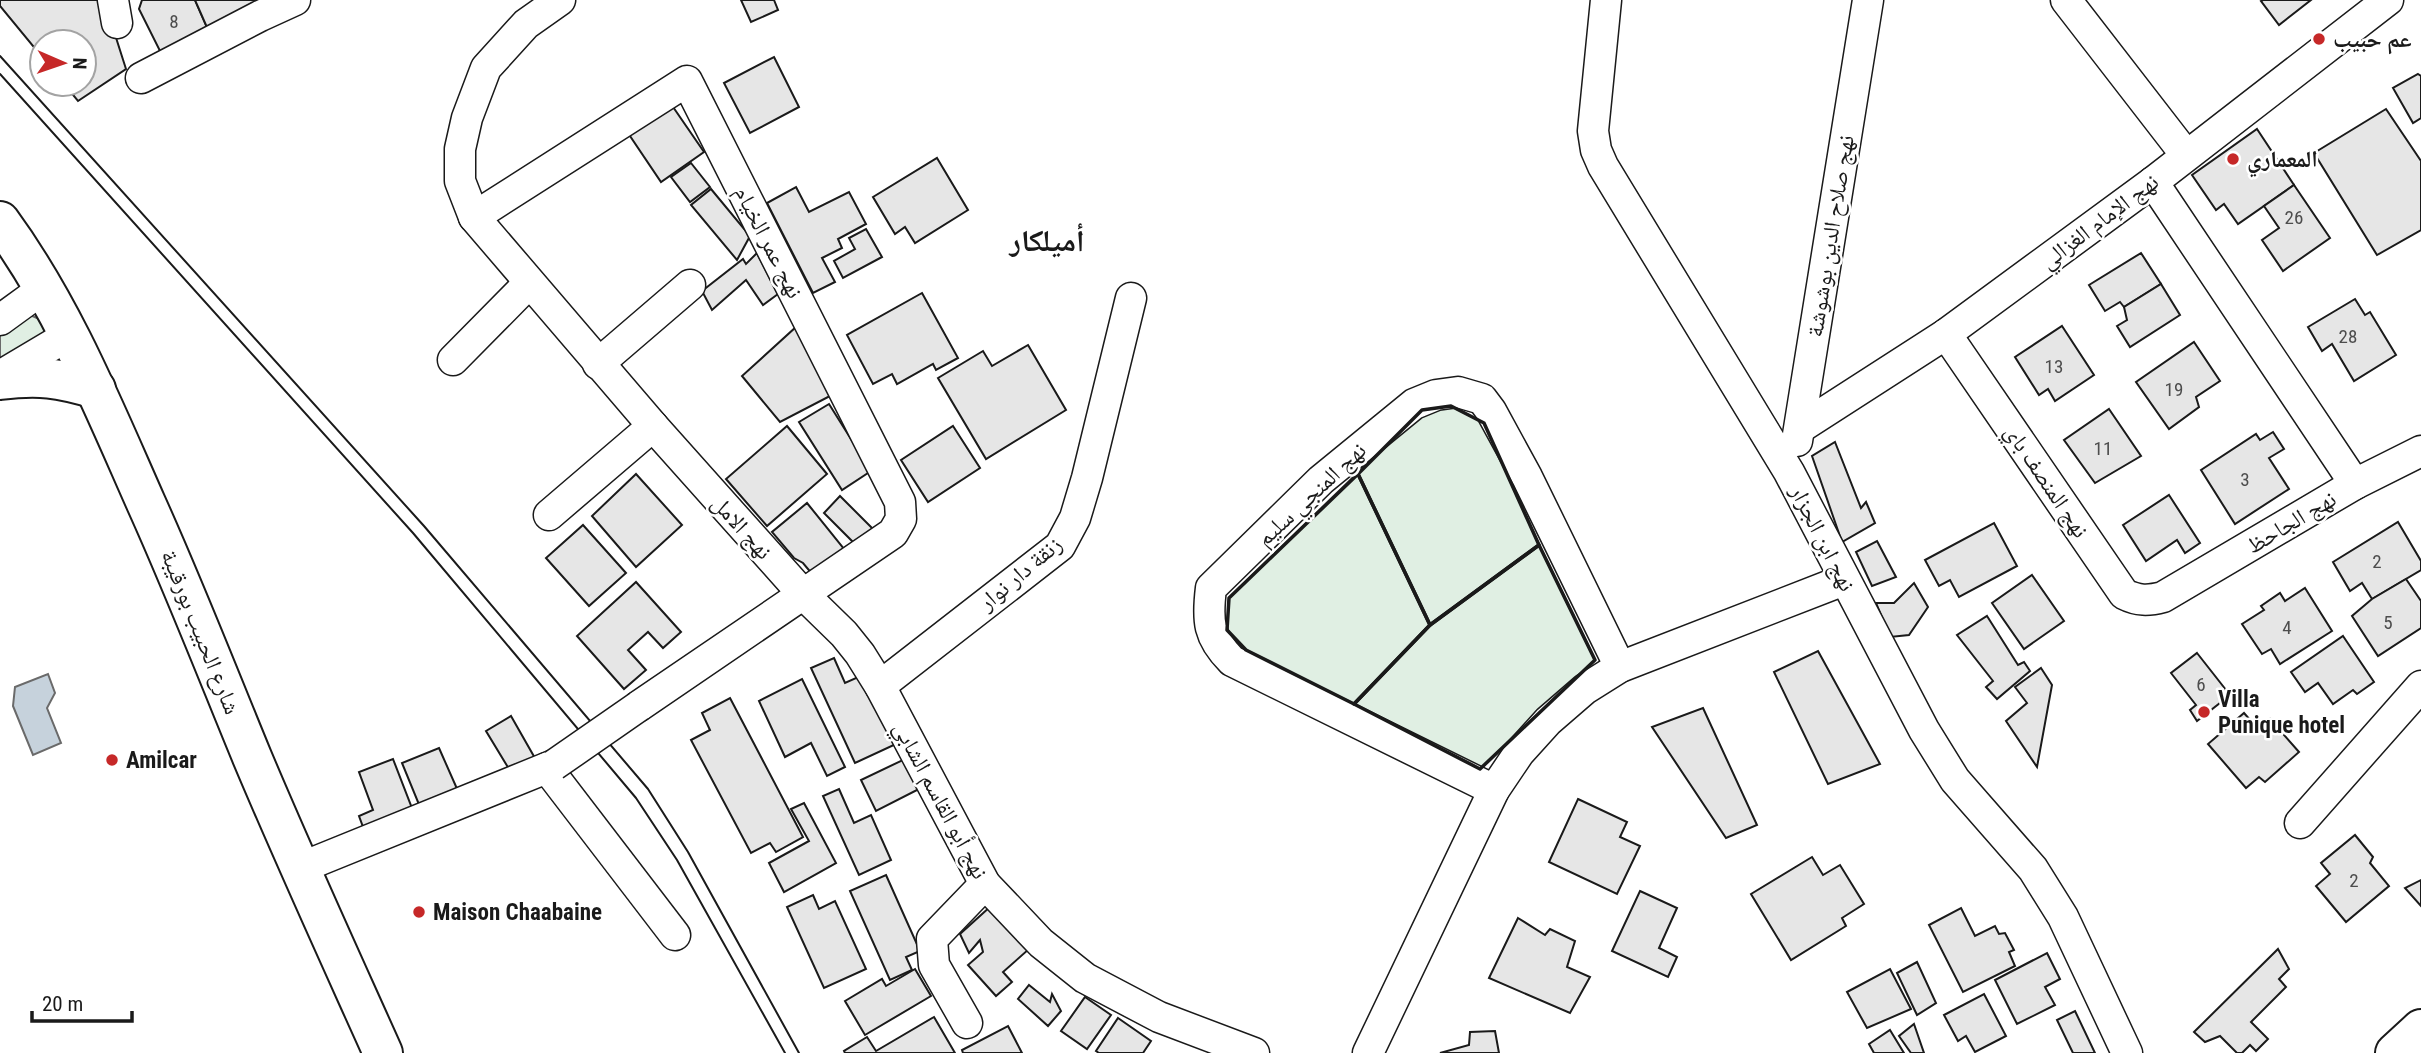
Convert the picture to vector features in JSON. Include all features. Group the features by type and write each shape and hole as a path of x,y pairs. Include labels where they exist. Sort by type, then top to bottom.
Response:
{"main road":[{"name":"شارع الحبيب بورقيبة","path":"0,221 44,288 96,389 186,590 252,756 383,1053"},
{"path":"0,378 63,379 96,389"},
{"path":"2395,1053 2421,1029"}],"street":[{"path":"141,78 295,0"},
{"name":"نهج الامل","path":"560,0 526,24 486,68 467,118 460,149 460,181 474,218 653,426 803,594"},
{"name":"نهج ابن الجزار","path":"1606,0 1593,131 1596,150 1603,166 1789,471 1924,730 1955,780 2032,869 2063,917 2127,1053"},
{"name":"نهج صلاح الدين بوشوشة","path":"1789,471 1801,428 1868,0"},
{"path":"2066,0 2186,155"},
{"name":"نهج الإمام الغزالي","path":"1801,428 1947,334 2153,182 2374,4"},
{"name":"نهج عمر الخيام","path":"474,218 687,81 900,502 901,519 893,533 803,594"},
{"path":"2153,182 2354,484"},
{"path":"453,360 529,283"},
{"path":"598,363 690,285"},
{"path":"0,320 44,288"},
{"name":"زنقة دار نوار","path":"880,686 1060,546 1076,518 1130,298"},
{"name":"نهج المنصف باي","path":"1947,334 2124,594 2136,600 2151,601 2163,597"},
{"path":"0,378 69,335"},
{"name":"نهج المنجي سليم","path":"1494,790 1232,661 1217,646 1211,633 1211,588 1321,480 1414,404 1458,392 1482,399 1491,411 1527,477 1620,667"},
{"path":"549,515 653,426"},
{"name":"نهج الجاحظ","path":"2163,597 2354,484 2421,451"},
{"path":"1367,1053 1494,790 1519,752 1548,721 1585,689 1620,667 1844,580"},
{"path":"300,868 551,766 803,594"},
{"name":"نهج أبو القاسم الشابي","path":"803,594 844,634 880,686 985,884 1041,943 1085,978 1159,1017 1254,1053"},
{"path":"2300,823 2421,686"},
{"path":"551,766 675,935"},
{"path":"967,1023 934,965 932,939 985,884"}],"green space":[{"path":"30,315 44,321 44,337 0,366 0,330"},
{"path":"1451,406 1484,423 1595,660 1480,769 1246,650 1227,630 1229,598 1422,410"}],"shaded area":[{"path":"48,674 55,693 47,708 61,743 33,755 13,706 15,687"}],"building":[{"path":"0,0 104,0 126,69 98,88 98,28 28,28 28,40 0,6"},
{"path":"142,0 195,0 209,32 163,57 139,9"},
{"path":"195,0 273,0 209,32"},
{"path":"741,0 774,0 778,10 751,22"},
{"path":"2311,0 2279,25 2261,1"},
{"path":"774,57 799,107 750,133 724,83"},
{"path":"2418,74 2421,76 2421,118 2413,123 2393,88"},
{"path":"671,104 704,152 661,182 628,133"},
{"path":"2386,109 2421,161 2421,230 2377,255 2314,153"},
{"path":"2257,129 2294,185 2238,224 2224,204 2216,210 2192,175"},
{"path":"937,158 968,210 915,243 905,227 895,234 873,197"},
{"path":"691,163 710,187 690,202 671,177"},
{"path":"2294,185 2330,238 2283,271 2262,240 2279,228 2264,206"},
{"path":"796,187 809,212 849,192 866,224 838,239 842,248 822,258 835,282 813,293 767,203"},
{"path":"711,189 750,236 737,260 691,205"},
{"path":"866,229 882,257 843,278 834,261 855,249 849,238"},
{"path":"757,253 778,294 763,305 746,280 712,310 702,291 743,259 746,264"},
{"path":"2141,253 2161,284 2124,307 2120,302 2105,311 2089,285"},
{"path":"2161,284 2180,315 2130,347 2117,326 2127,320 2124,307"},
{"path":"922,293 958,358 936,370 933,364 897,384 892,374 873,384 847,335"},
{"path":"2355,299 2365,315 2370,312 2396,355 2354,381 2332,344 2322,351 2308,327"},
{"path":"2062,326 2094,375 2055,401 2048,389 2039,395 2015,357"},
{"path":"796,327 830,396 780,422 742,376"},
{"path":"2194,342 2220,381 2196,397 2199,407 2169,429 2136,382"},
{"path":"1028,345 1066,410 986,459 938,378 983,351 992,366"},
{"path":"829,404 871,471 842,490 799,422"},
{"path":"2109,409 2141,456 2095,483 2064,440"},
{"path":"787,426 827,474 767,526 726,479"},
{"path":"953,426 980,468 928,502 901,460"},
{"path":"2273,432 2284,449 2269,458 2289,489 2235,524 2201,470 2256,434 2260,440"},
{"path":"1835,442 1861,508 1866,502 1875,523 1842,542 1812,456"},
{"path":"636,474 682,525 636,567 592,516"},
{"path":"2169,495 2200,543 2185,553 2177,540 2146,561 2123,525"},
{"path":"840,496 873,529 856,545 824,513"},
{"path":"807,503 849,555 818,581 772,532"},
{"path":"2398,522 2421,561 2421,570 2372,599 2362,583 2350,591 2333,562"},
{"path":"1994,523 2017,566 1959,597 1950,580 1939,586 1925,560"},
{"path":"583,525 626,573 589,606 546,558"},
{"path":"1877,541 1896,577 1872,586 1856,552"},
{"path":"2032,575 2064,621 2024,649 1992,603"},
{"path":"2406,579 2421,601 2421,628 2378,656 2352,616 2372,599"},
{"path":"636,582 681,632 663,648 648,632 628,650 646,670 624,689 577,636"},
{"path":"1914,583 1928,607 1909,635 1890,637 1876,603 1894,603"},
{"path":"2305,588 2332,631 2280,664 2271,649 2262,654 2242,624 2264,610 2261,606 2280,593 2285,601"},
{"path":"1987,616 2018,665 2024,662 2030,671 1997,699 1986,687 1993,681 1957,635"},
{"path":"2343,636 2374,682 2357,694 2353,690 2333,704 2318,683 2305,692 2291,672"},
{"path":"1818,651 1880,764 1828,784 1774,672"},
{"path":"2197,653 2230,695 2197,721 2190,710 2196,705 2171,673"},
{"path":"834,658 845,683 865,674 896,744 855,763 811,668"},
{"path":"2041,668 2052,685 2037,767 2006,721 2027,703 2015,687"},
{"path":"802,679 845,767 827,776 811,743 785,757 759,701"},
{"path":"730,698 803,837 776,852 770,843 751,853 691,740 710,730 702,713"},
{"path":"1703,708 1757,825 1726,838 1652,727"},
{"path":"2244,713 2258,729 2270,719 2299,752 2265,782 2259,777 2246,788 2208,744"},
{"path":"511,716 536,760 512,774 486,731"},
{"path":"439,748 458,791 420,807 402,763"},
{"path":"393,759 415,816 366,835 359,816 373,810 359,772"},
{"path":"905,759 919,789 876,811 861,780"},
{"path":"839,789 854,823 871,815 891,860 859,875 823,796"},
{"path":"1578,799 1627,822 1620,837 1640,846 1617,894 1549,862"},
{"path":"804,803 836,863 784,892 769,863 809,841 791,809"},
{"path":"2355,835 2373,857 2370,863 2389,886 2346,922 2316,886 2330,874 2321,863"},
{"path":"1812,857 1823,875 1840,865 1864,904 1842,918 1846,926 1791,960 1751,894"},
{"path":"886,875 920,951 906,957 912,970 890,980 850,891"},
{"path":"2421,880 2421,906 2405,888"},
{"path":"1640,891 1677,908 1659,948 1677,957 1668,977 1612,951"},
{"path":"813,895 819,909 835,901 866,969 824,988 787,907"},
{"path":"991,906 1029,949 1003,972 1012,982 996,996 968,965 983,952 980,940 969,953 960,934"},
{"path":"1961,908 1975,936 1995,926 1999,934 2005,933 2014,950 2009,952 2015,966 1963,992 1929,925"},
{"path":"1518,918 1545,935 1550,929 1575,941 1567,967 1590,977 1570,1013 1489,978"},
{"path":"2278,949 2289,969 2279,979 2286,987 2251,1022 2268,1039 2256,1051 2250,1045 2242,1053 2237,1053 2220,1036 2205,1042 2194,1032"},
{"path":"2047,953 2060,979 2045,987 2055,1005 2017,1024 1995,980"},
{"path":"1917,962 1936,1003 1917,1015 1897,973"},
{"path":"915,969 931,996 865,1035 845,1001 882,979 886,986"},
{"path":"1890,969 1911,1009 1867,1028 1847,992"},
{"path":"1029,985 1050,1002 1052,994 1061,1011 1048,1026 1018,999"},
{"path":"1984,994 2006,1036 1975,1052 1966,1036 1958,1041 1944,1015"},
{"path":"1085,997 1111,1015 1087,1049 1061,1031"},
{"path":"2075,1011 2095,1053 2073,1053 2057,1020"},
{"path":"934,1017 955,1053 844,1051 867,1037 876,1051"},
{"path":"1118,1018 1151,1041 1143,1053 1096,1051"},
{"path":"1914,1024 1924,1053 1911,1053 1899,1036"},
{"path":"1008,1026 1022,1053 963,1053 962,1050"},
{"path":"1890,1030 1904,1053 1874,1053 1869,1044"},
{"path":"1495,1031 1499,1053 1440,1053 1469,1045 1470,1032"}],"tram line":[{"path":"0,56 424,526 648,789 688,852 799,1053"},
{"path":"0,74 413,533 636,798 677,860 785,1053"}],"wall":[{"path":"1451,406 1484,423 1539,545 1430,625 1358,474 1422,410 1451,406"},
{"path":"1358,474 1430,625 1354,704 1246,650 1227,630 1229,598 1358,474"},
{"path":"1539,545 1595,660 1480,769 1354,704 1430,625 1539,545"}],"place":[{"name":"عم حبيب","path":"2319,39"},
{"name":"المعماري","path":"2233,159"},
{"name":"Villa Punique hotel","path":"2204,712"},
{"name":"Amilcar","path":"112,760"},
{"name":"Maison Chaabaine","path":"419,912"}],"district":[{"name":"أميلكار","path":"1047,241"}]}
